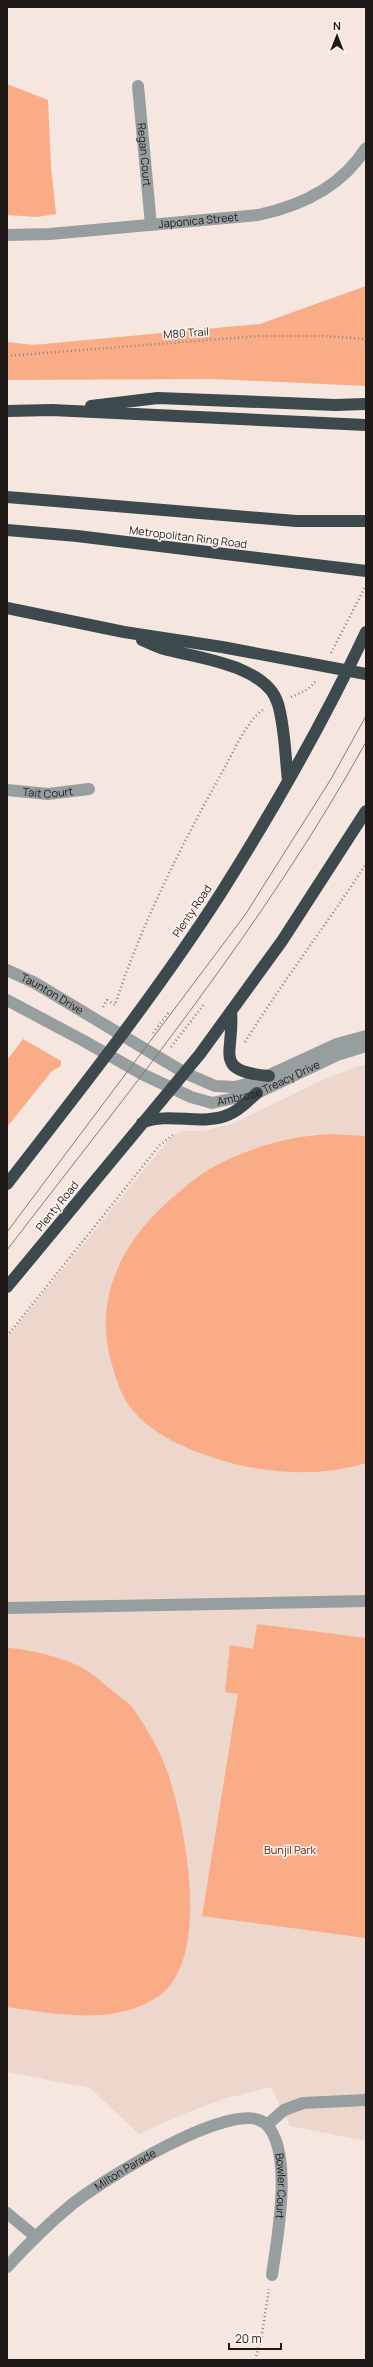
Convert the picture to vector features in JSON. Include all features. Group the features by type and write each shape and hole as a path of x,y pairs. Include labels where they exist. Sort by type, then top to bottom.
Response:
{"highway":[{"path":"52,410 158,398 335,405 366,404"},
{"path":"7,411 52,410 366,425"},
{"name":"Metropolitan Ring Road","path":"7,497 296,521 365,522"},
{"name":"Metropolitan Ring Road","path":"7,530 77,536 366,571"},
{"path":"7,608 124,632 222,647 324,668 366,674"},
{"path":"124,632 163,648 203,658 248,673 266,684 278,702 283,725 288,780"},
{"name":"Plenty Road","path":"7,1184 122,1034 221,892 288,780 348,671 366,632"},
{"name":"Plenty Road","path":"7,1287 170,1088 185,1073 282,941 366,811"},
{"path":"231,1011 232,1029 228,1052 232,1066 239,1072 269,1076"},
{"path":"142,1123 153,1118 208,1119 229,1115 257,1093"}],"street":[{"name":"Regan Court","path":"138,86 151,224"},
{"name":"Japonica Street","path":"7,235 50,234 258,215 281,210 301,202 327,188 348,172 366,148"},
{"name":"Tait Court","path":"7,790 48,794 89,790"},
{"name":"Taunton Drive","path":"7,970 35,983 122,1034"},
{"name":"Ambrose Treacy Drive","path":"7,1000 170,1088 199,1100 212,1103 257,1093 337,1055 366,1046"},
{"name":"Ambrose Treacy Drive","path":"122,1034 185,1073 203,1082 222,1087 235,1087 269,1076 337,1044 366,1036"},
{"path":"7,1608 366,1601"},
{"path":"267,2125 284,2110 303,2103 366,2100"},
{"name":"Milton Parade","path":"7,2267 36,2237 70,2206 100,2183 135,2162 169,2145 242,2117 251,2117 267,2125"},
{"name":"Bowler Court","path":"267,2125 277,2148 282,2182 279,2227 272,2275"},
{"path":"7,2213 36,2237"}],"path":[{"name":"M80 Trail","path":"7,356 259,336 325,336 366,339"},
{"path":"97,1019 107,1000 115,1005 123,979 164,885 212,791 252,719 263,710 278,702 302,693 313,684 324,668 366,584"},
{"path":"229,1059 243,1046 270,1002 333,916 366,864"},
{"path":"171,1047 205,1003"},
{"path":"153,1033 169,1012"},
{"path":"7,1336 154,1152 176,1132 180,1118"},
{"path":"255,2360 261,2340 272,2275"}],"shaded area":[{"path":"366,1064 366,2141 290,2126 271,2087 224,2099 183,2114 139,2134 90,2088 7,2072 7,1338 170,1138 181,1131 202,1131 232,1124 331,1076"}],"green space":[{"path":"7,84 48,100 51,167 56,214 37,217 7,215"},
{"path":"366,286 366,386 214,379 7,380 7,342 33,345 260,324"},
{"path":"23,1039 61,1061 61,1066 52,1071 7,1127 7,1060"},
{"path":"331,1134 366,1136 366,1463 313,1472 259,1469 224,1461 173,1441 149,1426 130,1407 121,1392 115,1376 107,1340 106,1315 110,1292 117,1269 128,1248 142,1228 159,1210 208,1170 259,1147 302,1137"},
{"name":"Bunjil Park","path":"257,1624 366,1638 366,1938 202,1916 238,1694 225,1692 230,1645 253,1649"},
{"path":"7,1648 37,1652 58,1658 78,1666 93,1675 131,1706 152,1738 168,1773 175,1796 187,1856 190,1890 190,1922 185,1952 175,1978 159,1996 142,2005 105,2015 65,2015 7,2007"}],"tram line":[{"path":"7,1232 245,915 331,779 366,716"},
{"path":"7,1250 150,1065 242,939 327,809 366,742"}]}
